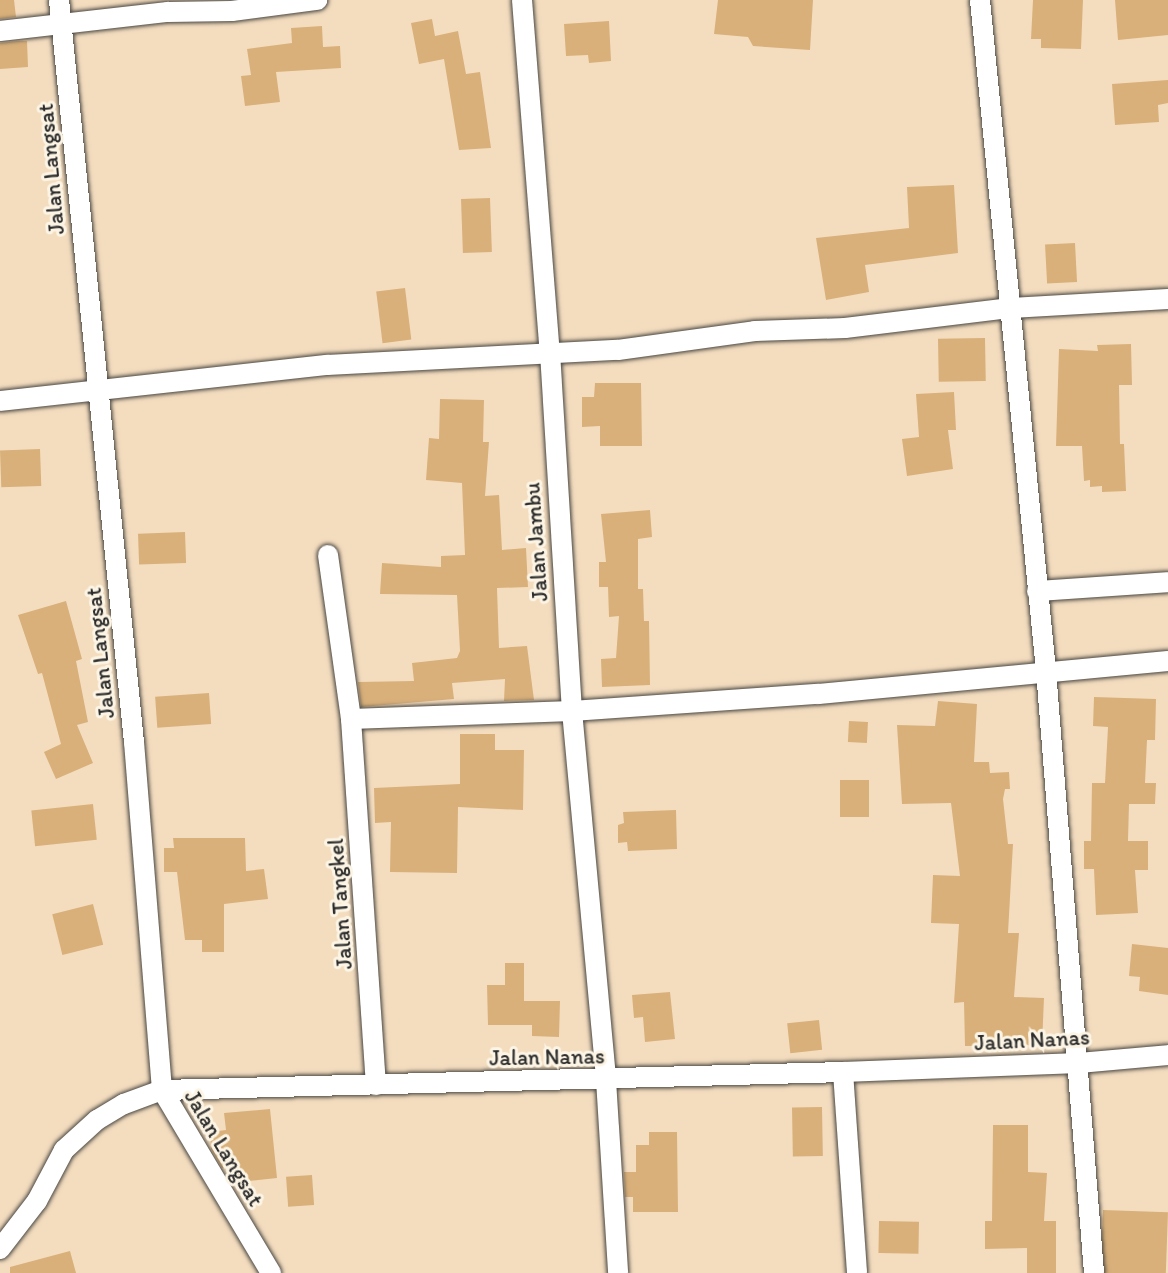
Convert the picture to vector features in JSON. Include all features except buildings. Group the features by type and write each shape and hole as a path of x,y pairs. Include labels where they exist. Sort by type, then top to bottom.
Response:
{"street":[{"name":"Jalan Langsat","path":"59,0 63,23 96,391 134,742 162,1090 271,1273"},
{"path":"0,31 168,12 232,11 316,0"},
{"name":"Jalan Jambu","path":"522,0 550,352 572,711 606,1080 618,1273"},
{"path":"980,0 1046,671 1095,1273"},
{"path":"0,401 327,365 618,350 755,331 845,328 1011,308 1168,299"},
{"name":"Jalan Tangkel","path":"328,555 351,719 376,1085"},
{"path":"1037,591 1168,582"},
{"path":"351,719 572,711 818,694 1168,661"},
{"name":"Jalan Nanas","path":"0,1249 37,1200 64,1150 97,1120 124,1104 162,1090 606,1080 1079,1064 1168,1055"},
{"path":"843,1072 858,1273"}]}
